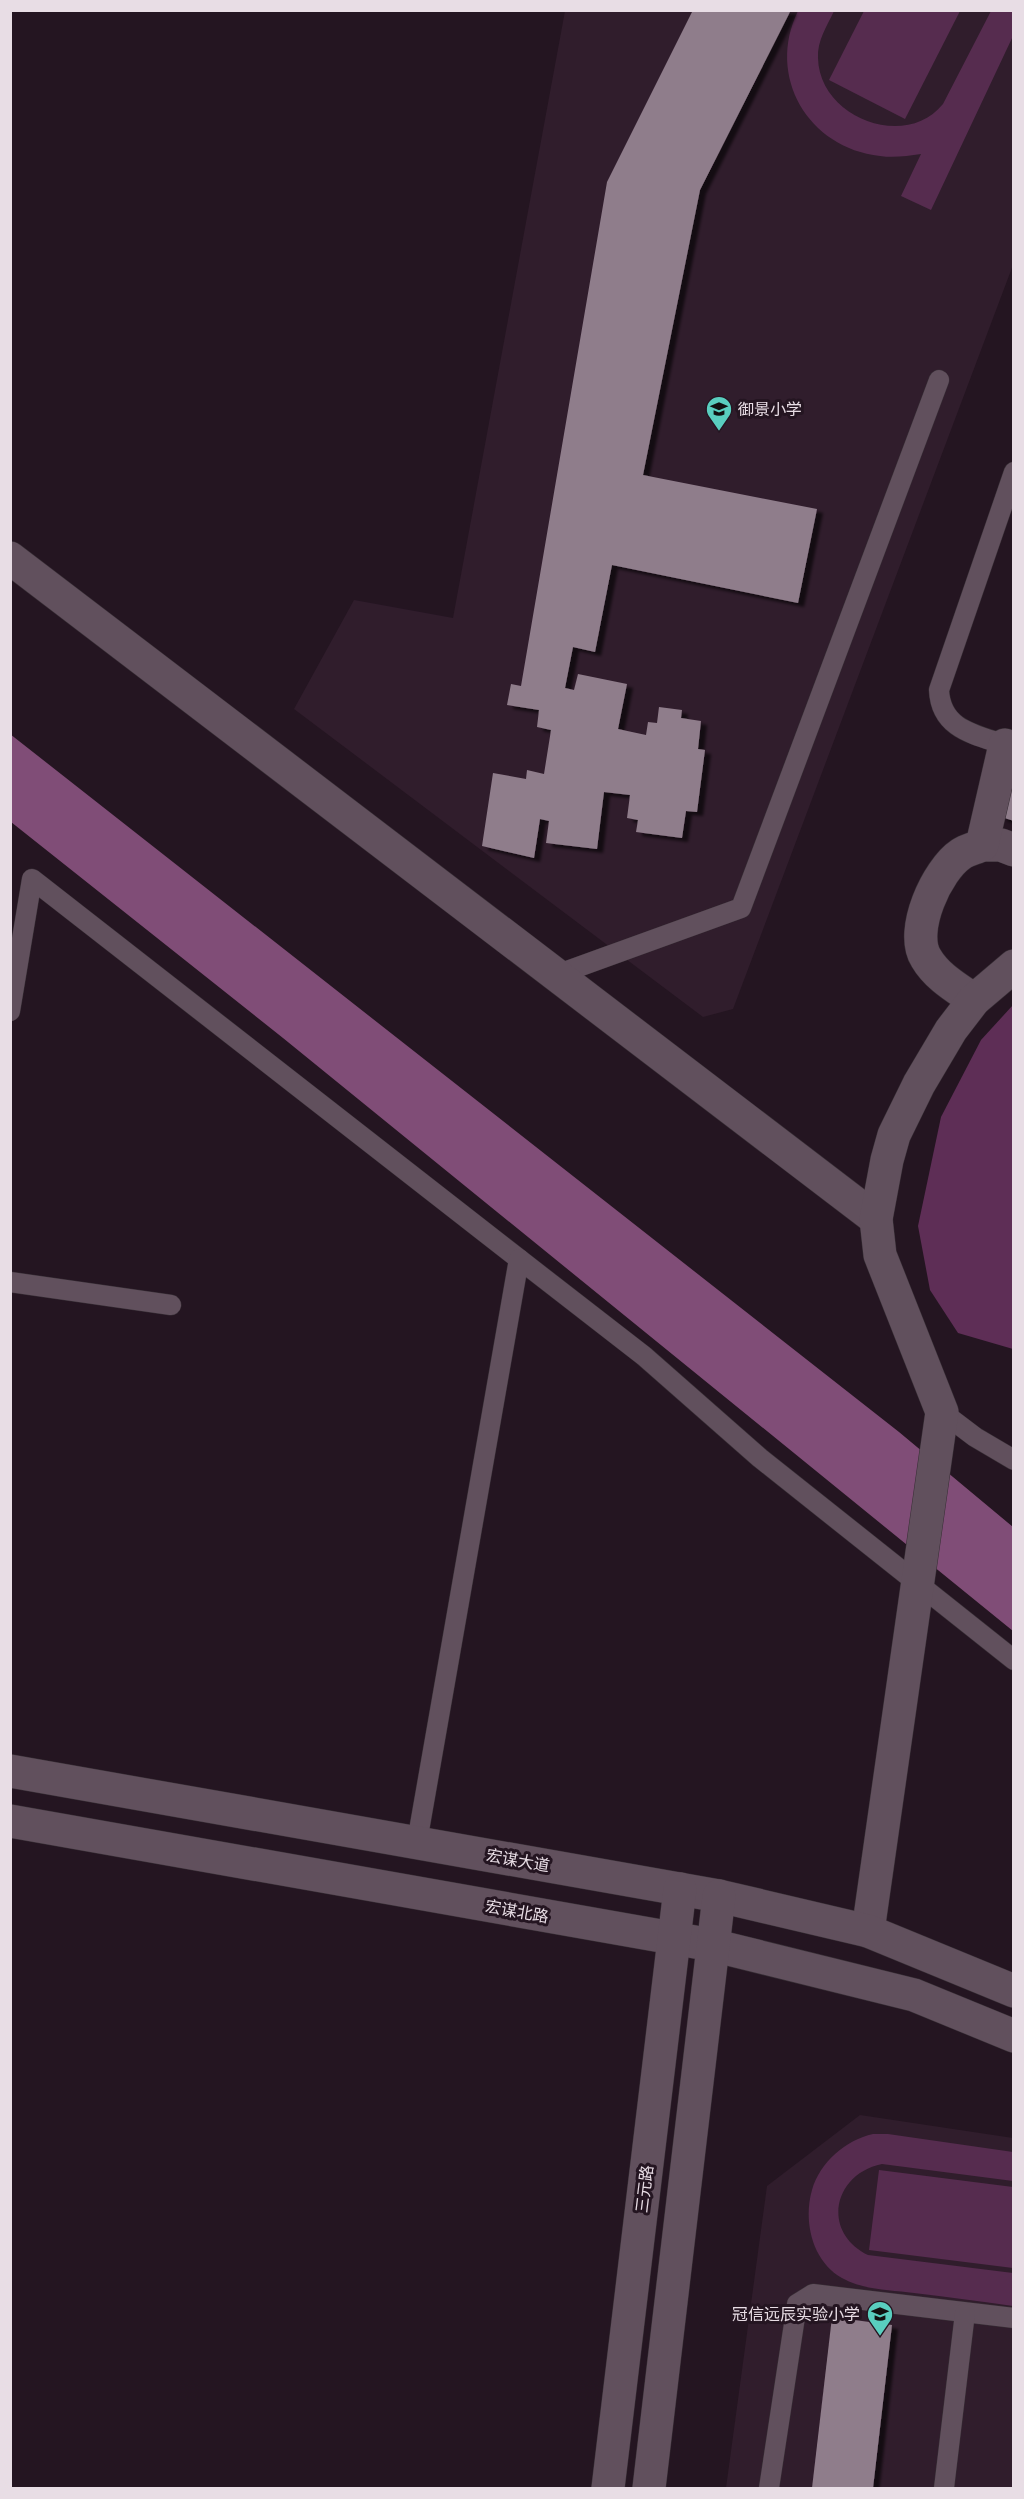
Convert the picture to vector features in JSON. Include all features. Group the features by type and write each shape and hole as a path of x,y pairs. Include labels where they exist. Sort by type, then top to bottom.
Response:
{"main road":[{"path":"10,558 876,1219"},
{"path":"974,1000 948,983 924,956 921,939 922,925 934,886 946,868 960,854 998,847 1009,746"},
{"path":"868,1931 942,1413 880,1254 876,1219 894,1135 919,1084 951,1030 974,1000 1014,966"},
{"name":"宏谋大道","path":"10,1771 719,1896 868,1931 1014,1991"},
{"name":"宏谋北路","path":"10,1821 712,1945 914,1995 1014,2036"},
{"name":"三元路","path":"608,2488 680,1889"},
{"path":"649,2488 719,1896"}],"lane":[{"path":"556,975 741,908 939,380"},
{"path":"1009,746 952,724 943,712 939,690 1014,471"},
{"path":"10,1011 32,879 644,1356 760,1458 1014,1660"},
{"path":"417,1842 519,1259"},
{"path":"10,1282 171,1305"},
{"path":"942,1413 975,1437 1014,1460"},
{"path":"769,2488 797,2304 813,2295 1014,2318"},
{"path":"944,2488 965,2313"}],"shaded area":[{"name":"御景小学","path":"565,11 1013,11 1013,265 733,1009 703,1017 294,709 354,600 453,618"},
{"path":"798,11 834,11 819,46 818,58 822,79 833,97 848,111 867,121 887,126 908,125 927,118 943,104 991,11 1013,11 1013,36 931,210 901,196 921,154 885,157 854,150 832,139 814,124 800,105 791,83 787,60 789,36"},
{"path":"864,11 960,11 905,119 829,80"},
{"path":"10,734 899,1432 1013,1527 1013,1631 283,1038 11,822"},
{"path":"1013,1005 1013,1349 958,1333 930,1290 918,1226 941,1117 981,1040"},
{"name":"冠信远辰实验小学","path":"860,2115 1013,2138 1013,2488 726,2488 767,2186"},
{"path":"873,2134 888,2134 1013,2152 1013,2181 882,2164 865,2170 853,2179 844,2191 839,2205 839,2219 843,2232 853,2245 868,2255 1013,2273 1013,2306 868,2287 842,2278 823,2261 812,2239 810,2227 809,2202 812,2190 821,2170 835,2154 853,2141"},
{"path":"879,2170 1013,2187 1013,2268 869,2250"}],"building":[{"path":"693,10 791,10 700,190 643,475 817,509 798,603 612,565 595,652 573,647 565,688 574,690 578,674 627,684 618,729 646,735 648,722 657,723 659,707 682,710 681,718 701,721 698,749 705,750 697,812 686,811 682,838 636,832 638,820 627,818 630,795 604,792 597,849 546,843 549,821 540,819 534,858 482,846 493,773 526,779 527,770 544,774 551,730 537,727 539,710 507,705 511,684 521,686 607,182"},
{"path":"1014,777 1014,821 1001,817"},
{"path":"832,2317 892,2325 873,2488 812,2488"}],"place":[{"name":"御景小学","path":"719,432"},
{"name":"冠信远辰实验小学","path":"880,2337"}]}
